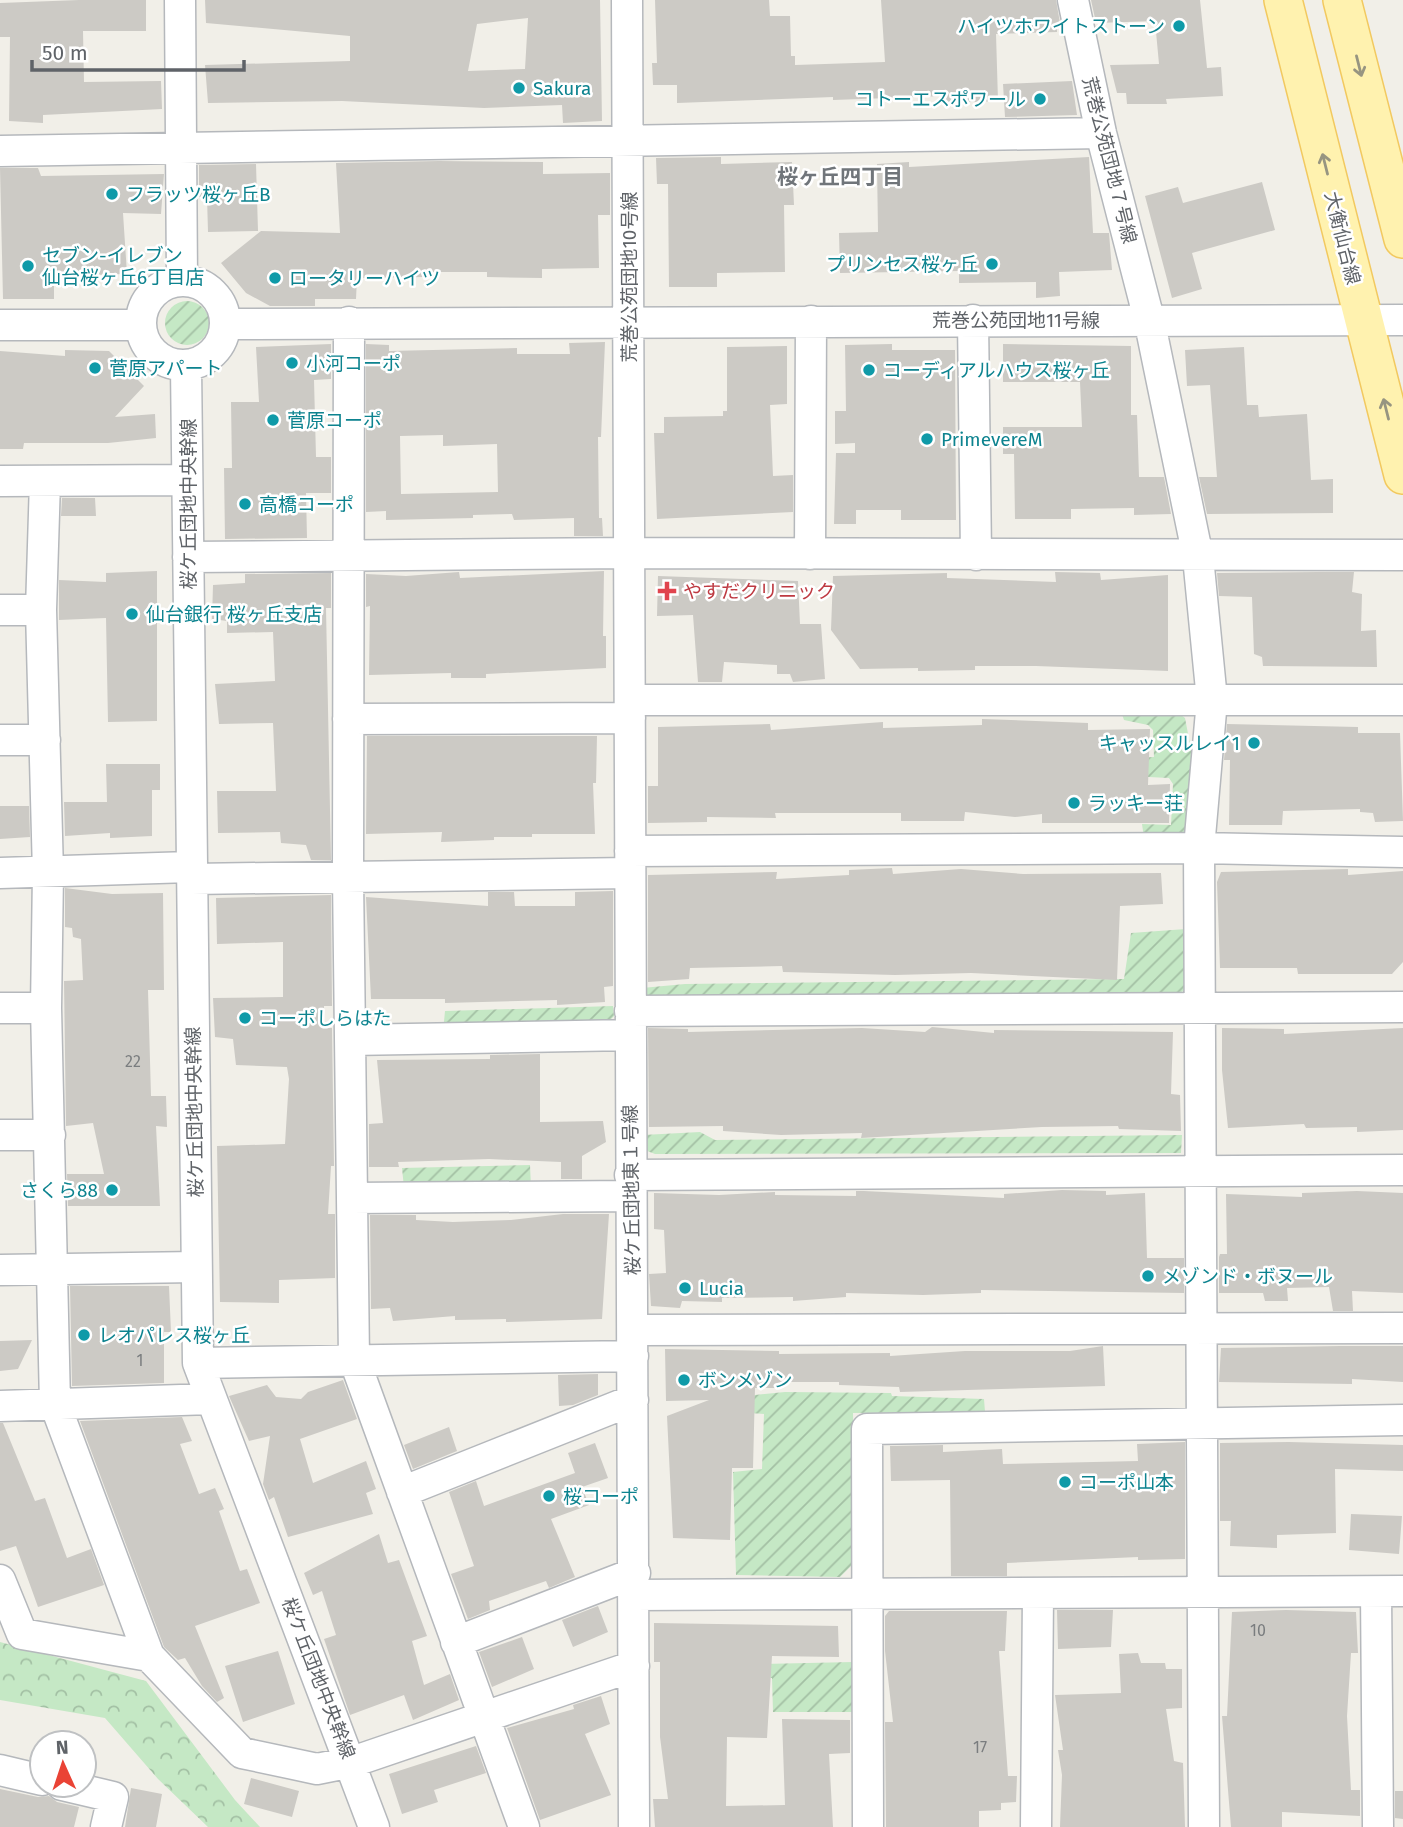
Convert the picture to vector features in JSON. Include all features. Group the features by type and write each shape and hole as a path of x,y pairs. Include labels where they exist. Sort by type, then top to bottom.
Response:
{"main road":[{"name":"大衡仙台線","path":"1283,0 1403,475"},
{"path":"1342,0 1403,239"}],"street":[{"path":"180,0 182,281"},
{"name":"荒巻公苑団地10号線","path":"627,0 630,553"},
{"name":"荒巻公苑団地７号線","path":"1073,0 1101,133 1149,319 1198,557 1212,700 1199,848 1204,1827"},
{"path":"0,151 628,143 1101,133"},
{"path":"182,281 208,289 217,298 226,324 224,336 209,357 186,366 160,359 150,350 141,325 148,299 169,283 182,281"},
{"path":"973,320 976,555"},
{"name":"荒巻公苑団地11号線","path":"226,324 1403,320"},
{"path":"810,554 811,321"},
{"path":"349,322 348,877 354,1359 524,1827"},
{"path":"0,325 141,325"},
{"name":"桜ケ丘団地中央幹線","path":"186,366 198,1363 352,1762 374,1827"},
{"path":"0,481 187,480"},
{"path":"45,481 41,610 48,873 46,1008 55,1404 149,1656 242,1753 317,1769 352,1762 485,1719 634,1666"},
{"path":"188,557 348,558 630,553 1198,557 1403,555"},
{"name":"桜ケ丘団地東１号線","path":"630,553 634,1827"},
{"path":"0,610 41,610"},
{"path":"348,719 630,709 1212,700 1403,700"},
{"path":"0,740 45,740"},
{"path":"0,873 191,873 348,877 630,862 1199,848 1403,852"},
{"path":"350,1040 630,1023 1200,1008 1403,1007"},
{"path":"0,1008 46,1008"},
{"path":"0,1135 50,1135"},
{"path":"352,1198 630,1185 1201,1171 1403,1170"},
{"path":"0,1270 196,1267"},
{"path":"198,1363 354,1359 633,1343 1201,1327 1403,1328"},
{"path":"0,1406 211,1399"},
{"path":"402,1492 634,1400"},
{"path":"868,1827 867,1429 1403,1420"},
{"path":"0,1580 22,1634 149,1656"},
{"path":"456,1642 635,1584 869,1594 1390,1591 1378,1827"},
{"path":"1036,1827 1038,1592"},
{"path":"0,1770 28,1777"},
{"path":"98,1793 113,1797 106,1827"}],"green space":[{"path":"187,301 196,302 203,307 208,314 208,332 203,339 196,344 187,345 178,344 171,339 166,332 165,323 166,314 171,307 178,302"},
{"path":"1174,710 1185,718 1193,760 1189,833 1179,838 1144,838 1142,824 1171,825 1173,784 1169,778 1107,775 1108,759 1154,757 1153,730 1148,725 1124,720 1121,711"},
{"path":"1186,929 1187,989 1172,997 644,1000 642,988 685,984 1124,979 1131,933"},
{"path":"613,1006 614,1016 603,1027 443,1032 445,1011"},
{"path":"700,1132 715,1140 1182,1135 1181,1153 655,1154 642,1149 643,1135"},
{"path":"530,1165 531,1187 404,1188 402,1168"},
{"path":"785,1392 891,1393 892,1396 984,1399 985,1412 853,1413 856,1561 840,1577 736,1575 733,1472 762,1469 764,1414 721,1411 755,1395"},
{"path":"0,1642 146,1681 235,1800 260,1827 208,1827 158,1779 105,1718 0,1700"},
{"path":"853,1662 855,1712 773,1712 772,1678 715,1679 708,1665"}],"building":[{"path":"146,0 146,31 83,31 84,82 161,81 162,109 43,115 43,123 9,121 10,37 0,37 0,3"},
{"path":"205,0 600,0 602,121 563,123 562,105 484,108 342,101 208,103 205,65 350,61 350,36 206,23","holes":["528,18 525,69 468,71 477,24"]},
{"path":"655,0 769,0 770,16 790,16 791,56 795,56 795,65 885,62 881,0 1056,0 1060,23 1057,23 1057,32 996,34 998,101 946,103 945,96 677,103 677,85 653,85 652,63 657,63"},
{"path":"1091,0 1200,0 1207,68 1221,67 1223,96 1166,99 1167,104 1127,104 1126,93 1117,93 1110,65 1159,64 1155,21 1096,23"},
{"name":"コトーエスポワール","path":"1072,81 1077,115 1005,117 1003,84"},
{"path":"721,157 721,164 792,162 794,205 784,205 785,272 717,273 717,287 669,287 668,184 657,184 656,158"},
{"path":"1089,157 1093,233 1109,233 1112,270 1059,272 1060,296 1036,298 1036,282 959,283 959,271 840,273 839,233 878,232 877,164 909,162 909,167"},
{"path":"543,162 543,174 610,173 610,215 598,215 599,268 542,269 542,278 487,277 487,272 423,272 424,277 357,278 356,299 315,299 315,306 270,306 246,293 221,263 261,231 340,233 336,163"},
{"path":"256,164 258,231 208,232 207,197 199,197 199,165"},
{"path":"0,168 38,168 41,176 164,174 161,214 123,213 127,274 54,276 54,299 3,299"},
{"path":"1262,182 1275,230 1192,253 1202,289 1172,298 1145,196 1178,187 1183,203"},
{"path":"605,342 601,437 598,437 599,518 602,518 603,536 574,536 574,518 514,520 512,514 473,515 473,518 386,520 386,511 366,512 366,344 389,345 389,351 517,348 517,354 570,354 569,343","holes":["443,435 443,446 497,444 498,492 401,494 400,436"]},
{"path":"331,344 331,379 314,380 316,457 331,457 331,493 306,493 307,538 225,539 224,468 232,468 231,402 259,402 256,347"},
{"path":"892,344 892,350 955,350 956,520 901,520 901,510 856,510 856,524 834,524 836,453 855,453 855,443 835,444 835,411 846,411 845,345"},
{"path":"1003,344 1131,346 1131,415 1137,415 1139,477 1164,477 1171,514 1134,515 1134,508 1071,509 1071,519 1015,519 1014,454 1003,454 1003,427 1082,427 1080,382 1003,382"},
{"path":"787,346 787,404 770,405 773,476 793,475 793,512 657,519 654,433 664,433 664,417 723,416 723,411 727,411 727,347"},
{"path":"1244,347 1247,405 1258,405 1259,417 1307,414 1311,480 1333,479 1333,513 1207,514 1199,477 1217,477 1210,385 1187,386 1185,350"},
{"path":"65,350 109,351 144,386 115,417 155,414 156,438 108,443 24,443 23,449 0,449 0,351 65,356"},
{"path":"62,498 95,498 96,516 61,516"},
{"path":"157,571 157,721 108,722 106,618 59,620 59,580 106,582 106,573"},
{"path":"604,571 603,636 606,636 606,668 486,674 486,678 451,678 451,673 369,675 370,606 366,607 366,574 406,576 459,572 460,578"},
{"path":"1055,572 1100,573 1101,580 1168,575 1168,671 1036,666 975,666 975,670 918,671 918,668 860,669 831,630 833,576 947,573 947,578 1056,582"},
{"path":"1354,572 1352,592 1362,594 1361,631 1376,630 1377,667 1263,666 1262,657 1254,654 1252,597 1219,596 1217,573"},
{"path":"331,573 331,608 326,608 331,860 311,860 306,845 281,843 280,832 218,833 217,791 276,791 273,723 219,724 215,684 275,681 273,632 227,633 227,621 212,619 213,585 245,583 245,574"},
{"path":"658,576 798,581 800,624 821,624 825,679 793,682 790,674 777,674 777,665 724,662 722,682 698,682 693,615 657,616"},
{"path":"982,719 1088,723 1088,730 1150,729 1148,785 1170,784 1169,823 1042,823 1042,814 1015,817 965,812 964,821 901,821 901,813 775,813 776,818 707,817 707,822 648,823 648,786 658,786 658,727 770,724 771,730 883,722 883,728 982,725"},
{"path":"1227,724 1358,727 1358,733 1400,733 1403,821 1375,822 1373,813 1360,812 1360,809 1283,811 1282,825 1229,825 1230,760 1224,760"},
{"path":"367,736 597,736 596,783 593,783 595,834 532,834 532,837 441,842 442,832 366,834"},
{"path":"106,764 160,764 160,790 152,790 152,836 110,838 110,833 65,836 64,802 107,802"},
{"path":"0,806 29,806 30,837 0,839"},
{"path":"892,868 893,874 961,869 1023,874 1161,873 1163,904 1120,906 1117,980 971,973 895,975 783,972 782,966 690,968 689,979 648,982 648,875 777,872 776,879 849,875 849,870"},
{"path":"1348,869 1348,875 1403,871 1403,962 1392,974 1298,974 1297,968 1220,968 1217,882 1221,872"},
{"path":"65,888 112,894 163,893 164,990 148,990 151,1096 166,1096 167,1127 156,1126 160,1206 68,1206 67,1174 104,1174 93,1123 66,1126 64,981 83,980 81,939 73,937 72,928 65,927"},
{"path":"613,891 613,986 604,987 605,1002 557,1005 557,1000 445,1003 445,999 371,999 366,897 488,906 488,892 514,892 515,906 575,906 575,892"},
{"path":"331,895 332,1006 324,1006 323,1027 332,1028 334,1166 331,1166 328,1214 335,1214 335,1278 279,1280 279,1303 220,1302 217,1146 285,1144 289,1079 287,1067 236,1065 233,1039 215,1037 213,998 283,997 283,942 217,944 216,898"},
{"path":"932,1027 994,1033 994,1030 1173,1032 1171,1094 1180,1095 1181,1131 1119,1129 1118,1126 1042,1127 861,1138 862,1133 781,1135 723,1131 723,1126 649,1127 648,1028 688,1029 688,1032 862,1028 925,1032"},
{"path":"1222,1028 1284,1029 1284,1034 1403,1028 1403,1130 1357,1132 1357,1127 1306,1128 1304,1124 1228,1128 1222,1070"},
{"path":"540,1054 540,1122 603,1121 606,1142 582,1156 582,1179 561,1179 561,1162 489,1159 398,1162 399,1167 369,1167 369,1124 383,1123 377,1060 490,1059 490,1055"},
{"path":"1062,1190 1106,1191 1106,1195 1145,1193 1147,1258 1184,1258 1184,1293 981,1290 981,1293 923,1295 846,1293 846,1297 793,1301 793,1297 722,1298 722,1302 682,1301 680,1308 651,1306 649,1274 666,1273 664,1230 654,1229 654,1193 719,1195 775,1192 775,1195 856,1196 856,1191 864,1191 1004,1198 1004,1194"},
{"path":"1302,1193 1403,1193 1403,1293 1352,1291 1353,1311 1333,1311 1329,1287 1287,1288 1288,1301 1265,1301 1263,1293 1219,1293 1219,1257 1220,1254 1227,1254 1226,1194 1302,1197"},
{"path":"563,1214 609,1214 602,1319 506,1322 506,1319 455,1320 455,1316 393,1321 390,1308 371,1309 370,1215 416,1215 416,1220 453,1222 511,1220"},
{"path":"70,1286 169,1286 171,1332 164,1332 164,1383 72,1386"},
{"path":"32,1340 18,1369 0,1371 0,1341"},
{"path":"1103,1346 1105,1386 900,1392 899,1387 839,1385 839,1382 780,1382 780,1388 755,1388 753,1468 732,1468 730,1540 673,1538 667,1416 709,1400 666,1401 665,1349 779,1351 779,1354 890,1353 890,1356 965,1351 1070,1351"},
{"path":"1403,1346 1403,1382 1352,1379 1352,1384 1219,1382 1221,1348"},
{"path":"598,1374 598,1395 573,1405 559,1406 558,1375"},
{"path":"343,1380 357,1419 300,1439 313,1483 366,1461 376,1489 366,1493 373,1514 288,1537 274,1497 269,1500 263,1484 270,1436 249,1441 229,1396 267,1385 276,1397 301,1399 308,1392"},
{"path":"182,1417 192,1441 180,1444 199,1494 215,1488 224,1509 219,1511 240,1571 247,1569 260,1603 195,1626 224,1698 217,1702 202,1686 185,1658 178,1660 164,1647 80,1421"},
{"path":"0,1423 3,1423 35,1501 45,1498 67,1558 91,1549 104,1585 38,1607 16,1546 0,1551"},
{"path":"449,1427 457,1451 413,1469 404,1445"},
{"path":"1185,1442 1185,1559 1138,1560 1138,1557 1007,1563 1007,1576 951,1576 950,1480 891,1481 890,1446 943,1445 943,1452 1002,1449 1003,1464 1138,1461 1137,1444"},
{"path":"595,1443 608,1478 582,1487 589,1505 551,1519 575,1577 549,1588 546,1581 489,1601 490,1610 468,1619 451,1574 474,1566 449,1492 476,1481 484,1506 575,1473 568,1453"},
{"path":"1220,1443 1403,1445 1403,1471 1335,1469 1336,1533 1277,1535 1277,1548 1230,1546 1231,1521 1220,1521"},
{"path":"1351,1514 1402,1516 1399,1554 1349,1550"},
{"path":"379,1534 388,1563 399,1560 427,1636 412,1641 424,1685 450,1674 459,1700 413,1720 404,1695 350,1715 324,1639 336,1635 322,1591 313,1595 304,1573"},
{"path":"598,1606 608,1632 573,1647 562,1620"},
{"path":"1057,1610 1113,1610 1111,1647 1058,1649"},
{"path":"889,1611 1007,1611 1005,1651 999,1651 1008,1776 1017,1776 1016,1802 1001,1803 1001,1810 979,1811 979,1827 886,1827 885,1722 893,1722 885,1651 885,1616"},
{"path":"1232,1612 1356,1612 1358,1653 1351,1653 1347,1716 1351,1790 1360,1790 1360,1816 1282,1812 1282,1827 1231,1827 1222,1716 1227,1716"},
{"path":"654,1623 838,1626 839,1657 772,1656 767,1738 727,1737 726,1806 785,1805 782,1719 850,1720 850,1753 829,1754 833,1827 655,1827 653,1799 668,1799 660,1737 660,1662 654,1662"},
{"path":"522,1637 534,1669 492,1687 479,1652"},
{"path":"278,1651 295,1704 243,1722 225,1666"},
{"path":"1138,1653 1141,1663 1165,1663 1166,1669 1182,1669 1182,1708 1166,1709 1174,1761 1183,1763 1185,1827 1060,1827 1062,1775 1058,1750 1063,1750 1055,1695 1121,1693 1119,1654"},
{"path":"601,1696 610,1724 585,1734 611,1795 540,1820 507,1728 574,1709 573,1705"},
{"path":"476,1746 486,1773 434,1790 438,1802 402,1814 389,1774"},
{"path":"251,1778 299,1791 292,1817 244,1804"},
{"path":"131,1788 162,1794 156,1827 125,1827"},
{"path":"0,1789 28,1795 28,1799 53,1799 79,1807 74,1827 0,1827"},
{"path":"1395,1791 1403,1791 1403,1819 1395,1818"}],"place":[{"name":"ハイツホワイトストーン","path":"1179,26"},
{"name":"Sakura","path":"519,88"},
{"name":"コトーエスポワール","path":"1040,99"},
{"name":"フラッツ桜ヶ丘B","path":"112,194"},
{"name":"プリンセス桜ヶ丘","path":"992,264"},
{"name":"セブン-イレブン 仙台桜ヶ丘6丁目店","path":"28,266"},
{"name":"ロータリーハイツ","path":"275,278"},
{"name":"小河コーポ","path":"292,363"},
{"name":"菅原アパート","path":"95,368"},
{"name":"コーディアルハウス桜ヶ丘","path":"869,370"},
{"name":"菅原コーポ","path":"273,420"},
{"name":"PrimevereM","path":"927,439"},
{"name":"高橋コーポ","path":"245,504"},
{"name":"やすだクリニック","path":"667,591"},
{"name":"仙台銀行 桜ヶ丘支店","path":"132,614"},
{"name":"キャッスルレイ1","path":"1254,743"},
{"name":"ラッキー荘","path":"1074,803"},
{"name":"コーポしらはた","path":"245,1018"},
{"name":"さくら88","path":"112,1190"},
{"name":"メゾンド・ボヌール","path":"1148,1276"},
{"name":"Lucia","path":"685,1288"},
{"name":"レオパレス桜ヶ丘","path":"84,1335"},
{"name":"ボンメゾン","path":"684,1380"},
{"name":"コーポ山本","path":"1065,1482"},
{"name":"桜コーポ","path":"549,1496"}],"district":[{"name":"桜ヶ丘四丁目","path":"840,177"}]}
